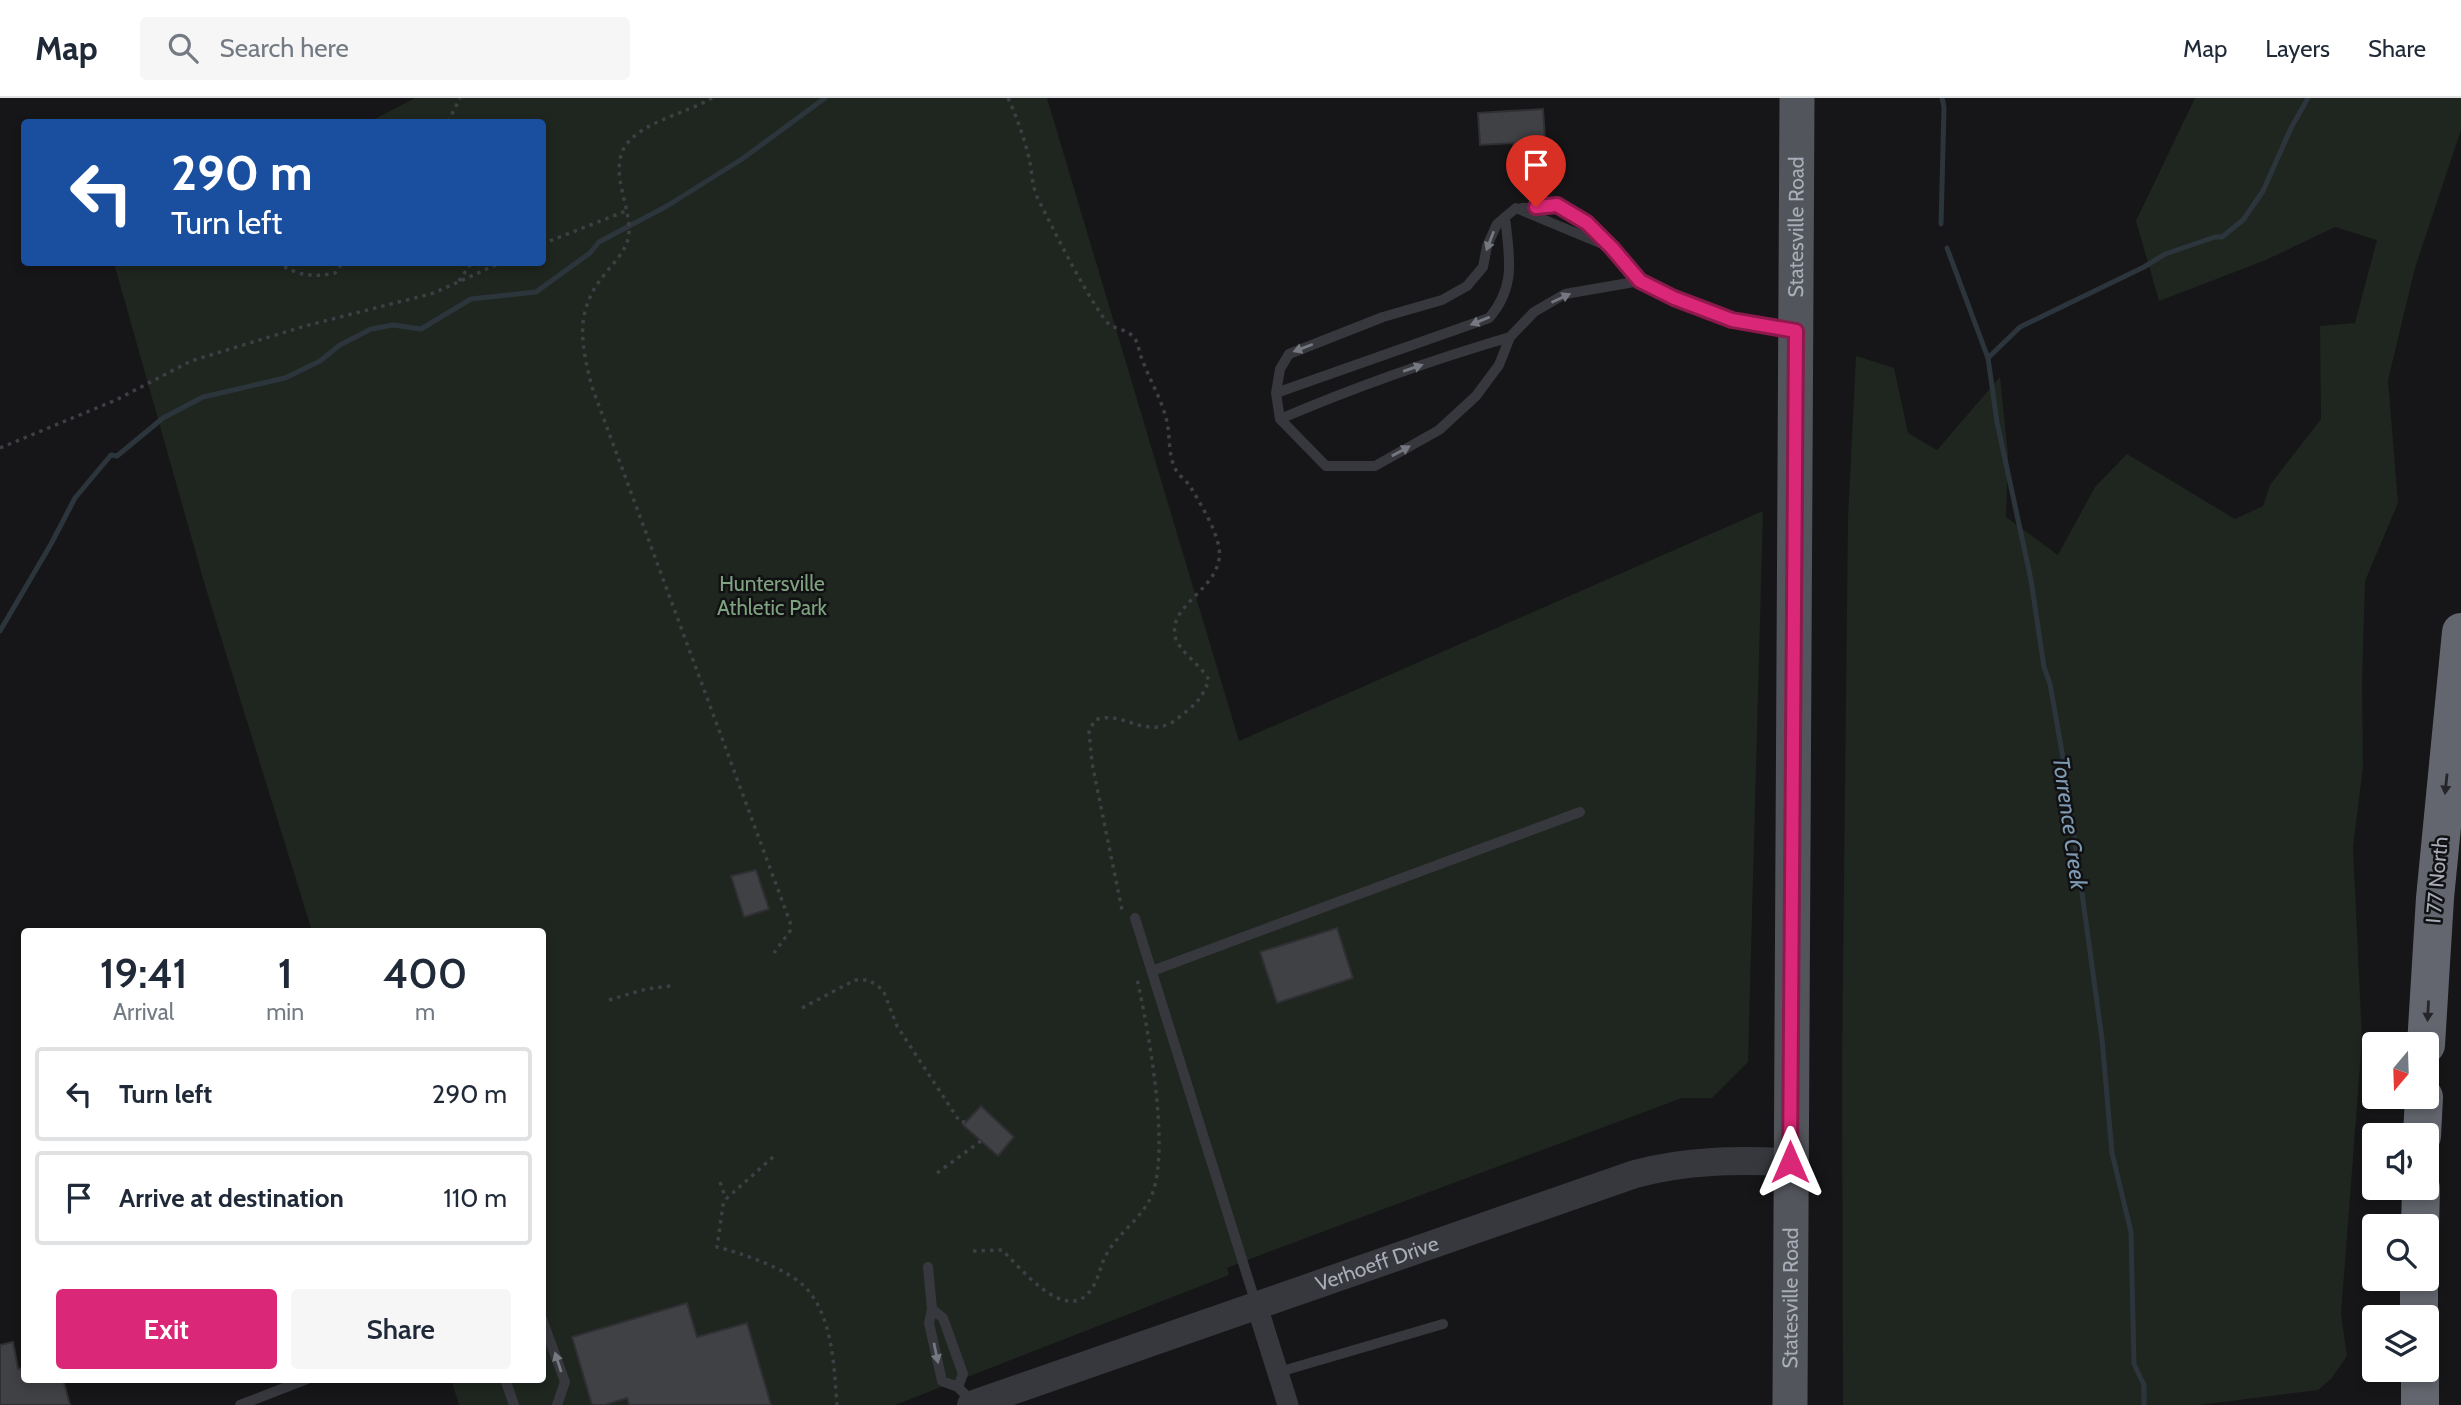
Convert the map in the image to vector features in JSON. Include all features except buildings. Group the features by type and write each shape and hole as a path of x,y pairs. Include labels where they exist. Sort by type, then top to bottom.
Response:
{"highway":[{"name":"I 77 North","path":"2427,1032 2437,885 2459,681 2461,632"},
{"path":"2420,1382 2420,1405"}],"main road":[{"name":"Statesville Road","path":"1790,1405 1797,98"}],"street":[{"name":"Verhoeff Drive","path":"967,1399 1257,1306 1635,1174 1660,1167 1710,1160 1790,1162"},
{"path":"1257,1306 1288,1405"}],"lane":[{"path":"1640,281 1565,294 1534,312 1510,337 1499,365 1476,396 1439,430 1375,466 1326,466 1280,419 1276,393 1280,369 1289,354 1382,317 1442,300 1467,286 1483,267 1497,223 1516,208 1557,205 1587,223 1640,281 1691,306 1732,320 1796,331"},
{"path":"1516,208 1612,248"},
{"path":"1276,393 1489,318 1498,308 1511,271 1505,217"},
{"path":"1280,419 1346,391 1510,337"},
{"path":"1152,971 1580,812"},
{"path":"1135,918 1257,1306"},
{"path":"928,1267 932,1309 929,1324 942,1381 967,1399"},
{"path":"932,1309 943,1318 963,1374 967,1399"},
{"path":"1279,1372 1443,1324"},
{"path":"546,1330 565,1382 557,1405"},
{"path":"240,1405 296,1383"},
{"path":"506,1383 514,1405"}],"path":[{"path":"450,119 460,98"},
{"path":"712,98 647,128 624,149 620,166 629,235 619,257 592,293 581,327 583,351 592,387 790,922 790,931 774,953"},
{"path":"1008,98 1020,125 1036,195 1107,323 1129,332 1136,341 1166,419 1175,469 1189,485 1208,519 1220,555 1217,569 1209,583 1181,613 1175,633 1177,642 1203,668 1209,680 1196,705 1170,724 1157,727 1138,726 1116,717 1103,717 1095,720 1089,731 1092,763 1123,915"},
{"path":"546,242 626,211"},
{"path":"285,266 302,275 323,276 335,273 340,266"},
{"path":"458,283 469,266"},
{"path":"0,448 116,400 191,361 305,326 435,293 494,266"},
{"path":"802,1008 855,980 862,979 876,984 883,990 897,1026 942,1097 960,1122 966,1122"},
{"path":"973,1251 1002,1250 1050,1296 1072,1301 1083,1298 1091,1290 1105,1256 1149,1201 1157,1182 1160,1161 1151,1053 1137,979"},
{"path":"609,1000 646,989 671,986"},
{"path":"937,1174 981,1140"},
{"path":"773,1157 726,1199 717,1247 744,1254 805,1286 824,1317 833,1362 837,1405"},
{"path":"720,1182 726,1199"}],"green space":[{"name":"Huntersville Athletic Park","path":"415,98 1047,98 1239,741 1763,511 1748,1062 1712,1098 1682,1098 1271,1251 1227,1268 1229,1275 895,1405 459,1405 452,1383 546,1383 546,928 311,928 206,589 115,266 546,266 546,119 375,119"},
{"path":"2195,98 2461,98 2461,130 2415,268 2388,380 2398,503 2365,581 2363,767 2353,847 2362,1040 2341,1314 2347,1356 2331,1379 2318,1390 2199,1405 1843,1405 1842,1063 1848,518 1856,356 1894,368 1908,433 1937,450 2000,377 2008,454 2006,517 2058,555 2095,487 2127,454 2235,519 2263,506 2270,485 2321,419 2320,326 2355,323 2377,240 2335,227 2266,260 2159,301 2136,221"}],"waterway":[{"path":"0,631 75,498 111,455 117,456 163,418 203,397 285,378 320,361 340,345 371,329 393,325 421,329 471,299 536,292 590,253 599,242 667,206 742,159 825,98"},
{"name":"Torrence Creek","path":"1941,224 1942,98"},
{"path":"1988,358 2020,327 2144,267 2165,254 2222,237 2243,220 2263,191 2291,128 2308,98"},
{"name":"Torrence Creek","path":"1947,248 1988,358 1997,422 2031,580 2044,667 2050,684 2065,769 2102,1039 2112,1153 2131,1232 2134,1364 2144,1385 2144,1405"}],"route":[{"path":"1536,207 1557,205 1587,223 1640,281 1674,298 1732,320 1796,331 1790,1162"}]}
